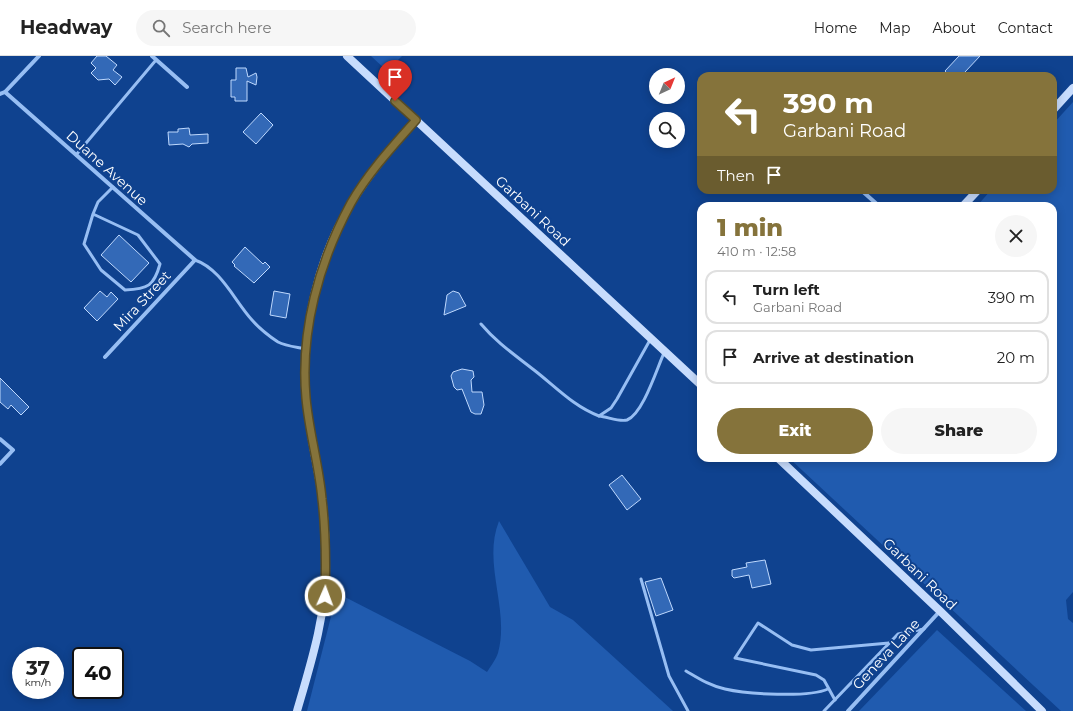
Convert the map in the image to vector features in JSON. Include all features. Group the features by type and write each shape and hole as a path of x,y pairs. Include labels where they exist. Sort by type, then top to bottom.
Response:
{"street":[{"path":"0,94 5,92 39,56"},
{"path":"152,56 187,87"},
{"name":"Garbani Road","path":"347,56 697,381"},
{"path":"1057,106 1073,88"},
{"name":"Duane Avenue","path":"5,92 195,260"},
{"path":"297,711 320,624 325,596 326,567 322,498 306,399 305,367 308,331 322,269 351,202 370,176 416,120"},
{"path":"866,194 874,202"},
{"path":"967,202 974,194"},
{"name":"Mira Street","path":"105,357 195,260"},
{"path":"0,439 13,450 0,464"},
{"name":"Garbani Road","path":"782,462 940,611 1042,711"},
{"name":"Geneva Lane","path":"848,711 940,611"}],"lane":[{"path":"76,155 156,60"},
{"path":"92,214 138,236 160,264 156,279 142,290 125,290 101,270 84,244 92,214 98,202 113,187"},
{"path":"195,260 214,273 237,298 252,321 265,332 279,342 306,349"},
{"path":"481,324 502,347 533,369 575,404 600,416 621,421 633,416 646,396 665,352"},
{"path":"600,416 611,408 617,399 651,339"},
{"path":"642,579 669,676 688,711"},
{"path":"835,700 824,680 816,675 735,658 758,623 792,645 811,650 889,643"},
{"path":"824,711 898,634 924,629"},
{"path":"686,671 706,683 725,689 801,695 818,694 828,689"}],"shaded area":[{"path":"371,56 402,56 387,71"},
{"path":"1073,102 1073,592 1066,600 1068,619 1073,623 1073,711 1061,711 793,462 1057,462 1057,202 980,202 988,194 1057,194 1057,120"},
{"path":"499,521 550,607 573,620 673,711 307,711 337,593 470,661 487,672 498,653 501,636 501,620 493,554"},
{"path":"937,630 1026,711 859,711"}],"building":[{"path":"97,56 106,56 117,65 113,70 122,77 115,85 109,79 98,80 91,73 96,68 91,63"},
{"path":"959,56 980,56 965,72 945,71"},
{"path":"236,68 246,68 248,77 256,73 256,85 247,81 247,101 235,101 235,97 231,97 231,80 236,80"},
{"path":"261,113 273,125 256,144 243,132"},
{"path":"189,128 190,135 208,134 208,143 192,144 189,147 183,144 169,145 168,132 178,132 178,129"},
{"path":"119,235 149,263 131,282 101,255"},
{"path":"245,247 263,264 265,262 270,267 254,283 234,266 235,265 232,262"},
{"path":"100,291 107,297 111,292 118,299 97,321 84,308"},
{"path":"274,291 290,294 286,318 270,315"},
{"path":"453,291 459,293 466,306 444,315 447,295"},
{"path":"462,369 473,371 474,377 471,380 472,392 482,392 484,405 481,414 471,412 462,389 457,390 454,387 451,376 453,372"},
{"path":"0,378 29,407 21,415 11,405 8,409 0,402"},
{"path":"622,475 641,499 627,510 609,485"},
{"path":"765,560 771,584 752,588 749,575 734,578 732,576 732,570 747,567 746,563"},
{"path":"661,578 673,610 656,616 645,582"}],"route":[{"path":"325,596 326,567 322,498 306,399 305,367 308,331 322,269 351,202 388,152 416,120 395,101"}]}
